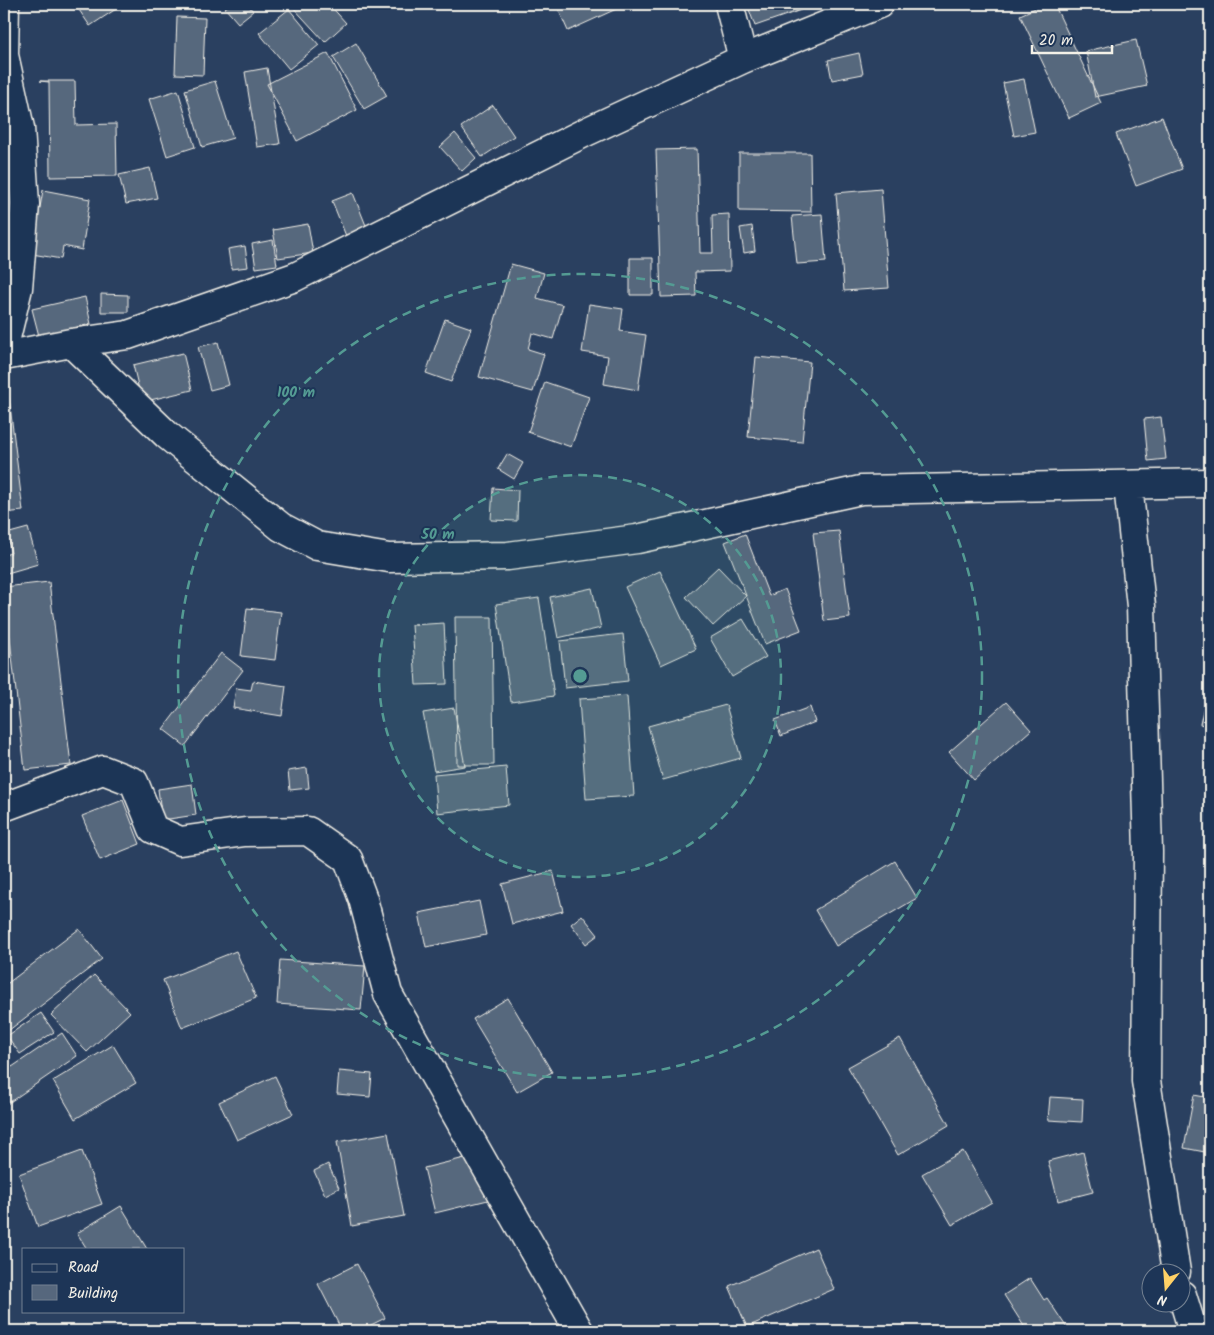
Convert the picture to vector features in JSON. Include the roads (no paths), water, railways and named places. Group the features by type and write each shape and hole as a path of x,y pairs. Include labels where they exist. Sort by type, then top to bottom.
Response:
{"street":[{"path":"4,346 18,288 25,204 20,128 4,55 5,4"},
{"path":"729,4 743,58"},
{"path":"4,356 71,343 128,336 295,277 580,136 743,58 879,4"},
{"path":"71,343 167,435 281,527 317,546 389,558 508,556 637,539 862,490 1210,483"},
{"path":"1128,485 1141,616 1148,852 1146,1081 1174,1262"},
{"path":"4,808 103,770 134,782 153,829 180,841 245,832 308,831 348,859 363,899 388,994 579,1331"},
{"path":"1187,1312 1193,1331"}]}
